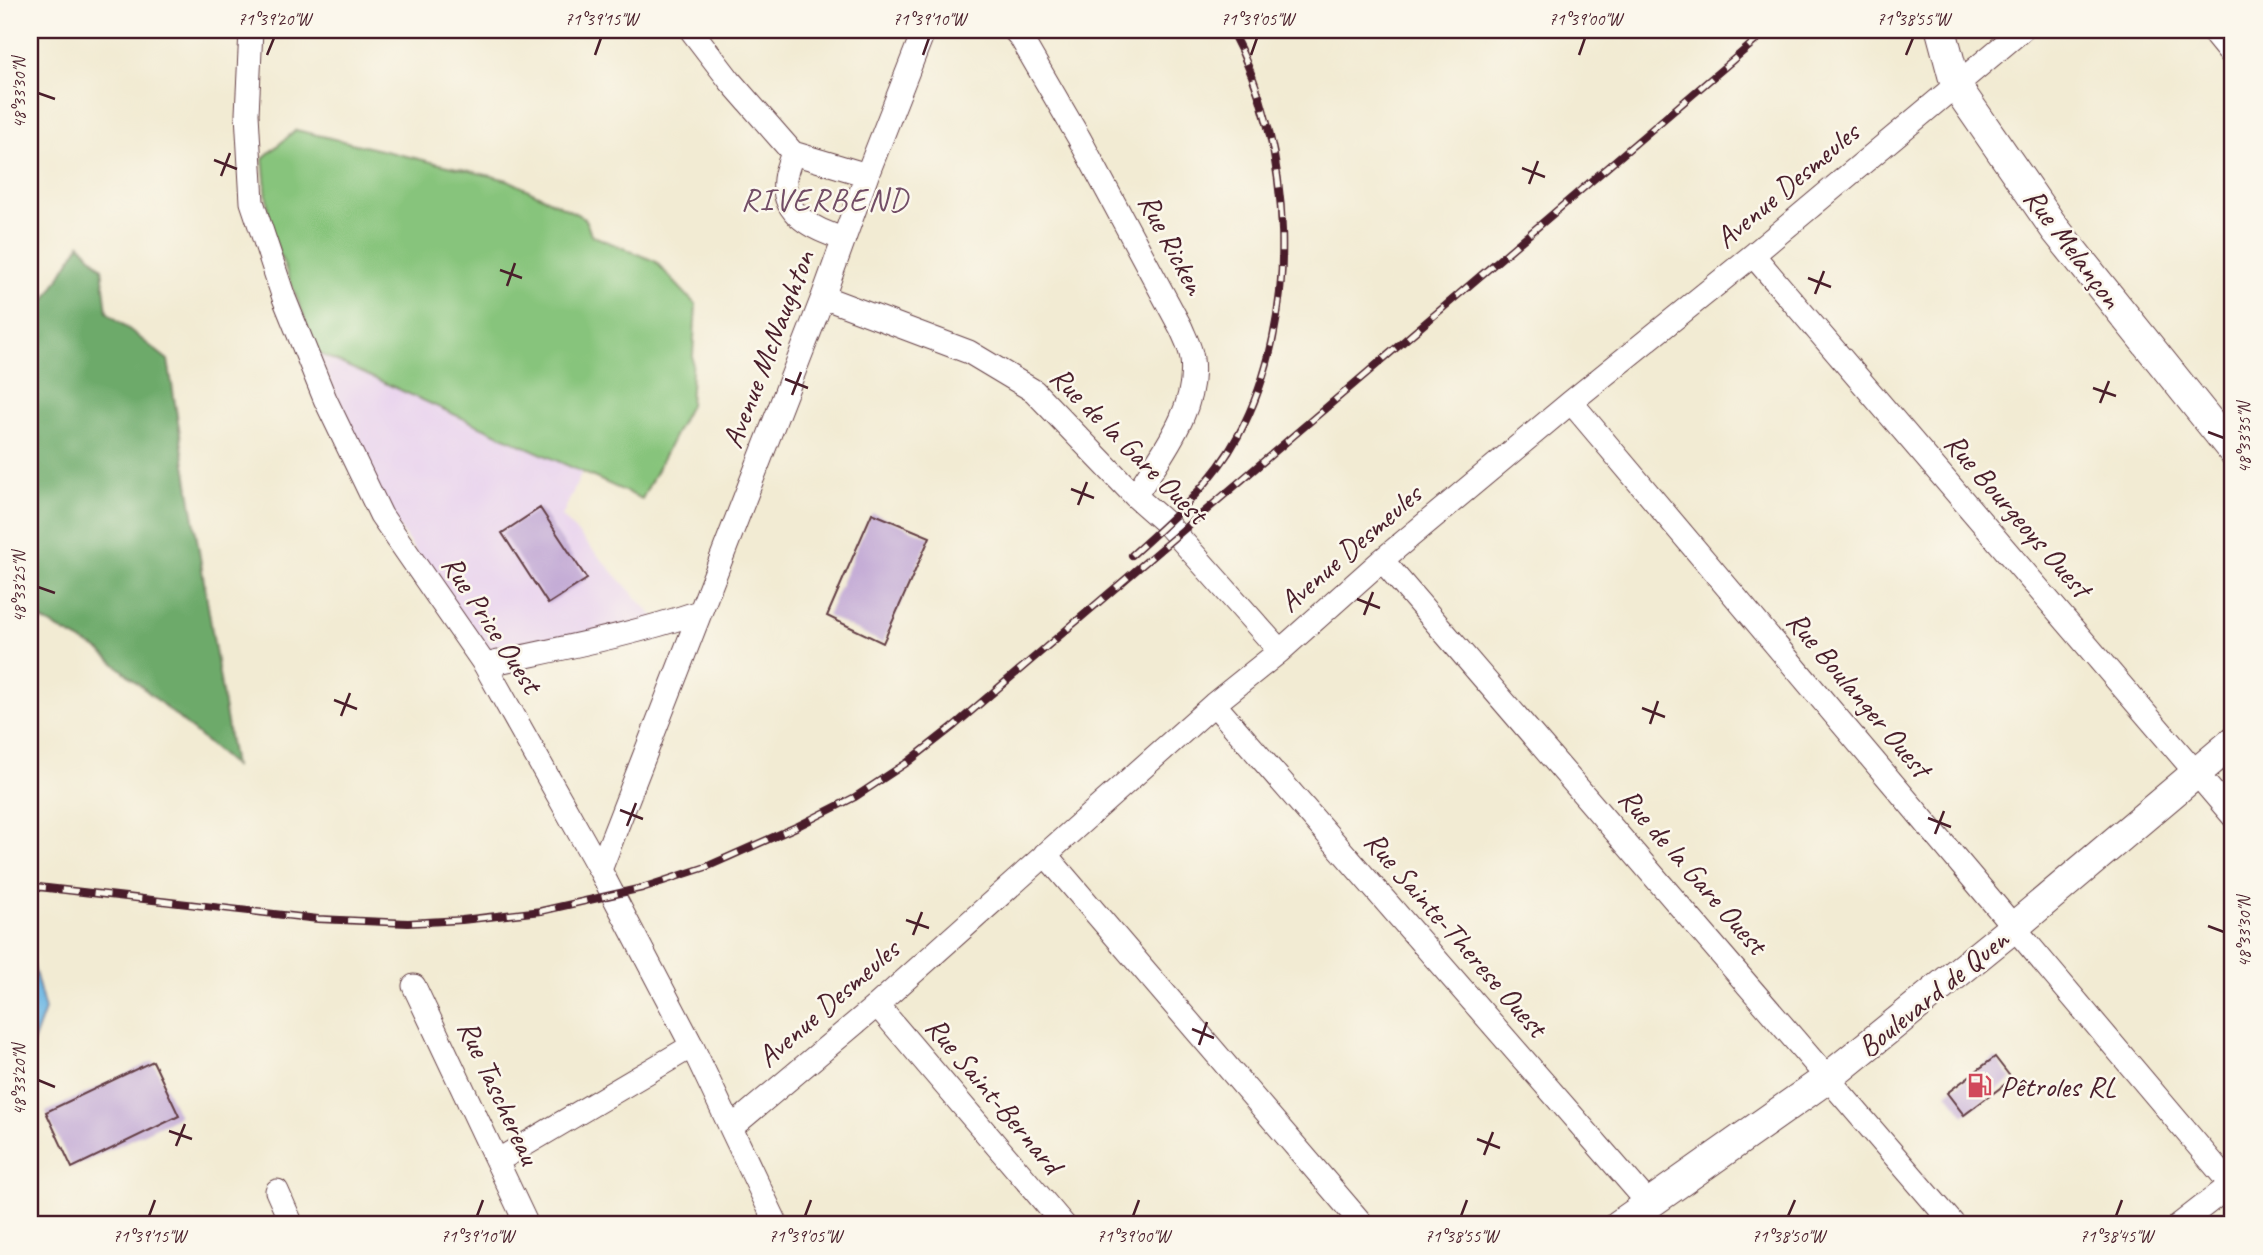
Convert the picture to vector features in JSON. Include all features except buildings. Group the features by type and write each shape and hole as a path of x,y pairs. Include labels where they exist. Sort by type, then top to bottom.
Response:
{"street":[{"name":"Rue Price Ouest","path":"251,30 247,114 252,202 284,298 325,399 381,515 485,665 600,870 692,1046 777,1225"},
{"path":"691,30 730,81 793,153 867,175"},
{"name":"Avenue McNaughton","path":"600,870 924,30"},
{"name":"Rue Ricken","path":"1014,30 1079,138 1181,328 1192,356 1193,388 1185,414 1135,496"},
{"name":"Rue Melançon","path":"1941,30 1956,86 2055,229 2233,452"},
{"name":"Avenue Desmeules","path":"732,1127 877,1005 1214,704 1280,651 1382,560 2022,30"},
{"path":"2211,30 2233,57"},
{"path":"793,153 785,179 787,203 807,224 826,234 844,239"},
{"name":"Rue Bourgeoys Ouest","path":"1753,255 2233,816"},
{"name":"Rue de la Gare Ouest","path":"823,297 969,352 1034,391 1135,496 1168,525 1280,651"},
{"name":"Rue Boulanger Ouest","path":"1571,402 2232,1185"},
{"name":"Rue de la Gare Ouest","path":"1382,560 1954,1225"},
{"path":"485,665 664,624 699,612"},
{"name":"Rue Sainte-Therese Ouest","path":"1214,704 1650,1205"},
{"name":"Boulevard de Quen","path":"1619,1225 1829,1077 2014,927 2233,742"},
{"path":"1045,854 1363,1225"},
{"name":"Rue Taschereau","path":"414,986 527,1225"},
{"name":"Rue Saint-Bernard","path":"877,1005 1063,1225"},
{"path":"497,1161 692,1046"},
{"path":"2179,1225 2232,1185"},
{"path":"277,1191 292,1225"}],"shaded area":[{"path":"318,353 582,472 562,516 656,619 488,657 387,510"}],"green space":[{"path":"296,130 508,180 585,218 591,235 655,261 696,305 690,405 642,499 318,353 270,229 263,158"},
{"path":"80,244 102,268 107,312 168,360 234,766 99,650 36,617 30,599 30,325"}],"water":[{"path":"30,953 45,1010 30,1051"}],"railway":[{"path":"1132,555 1190,500 1228,453 1259,389 1273,339 1281,286 1282,232 1278,178 1268,126 1252,76 1231,30"},
{"path":"30,886 318,919 408,923 462,920 541,911 642,888 706,867 796,827 855,797 908,762 955,725 1768,30"}],"place":[{"name":"Pêtroles RL","path":"1980,1086"}],"district":[{"name":"RIVERBEND","path":"825,199"}]}
